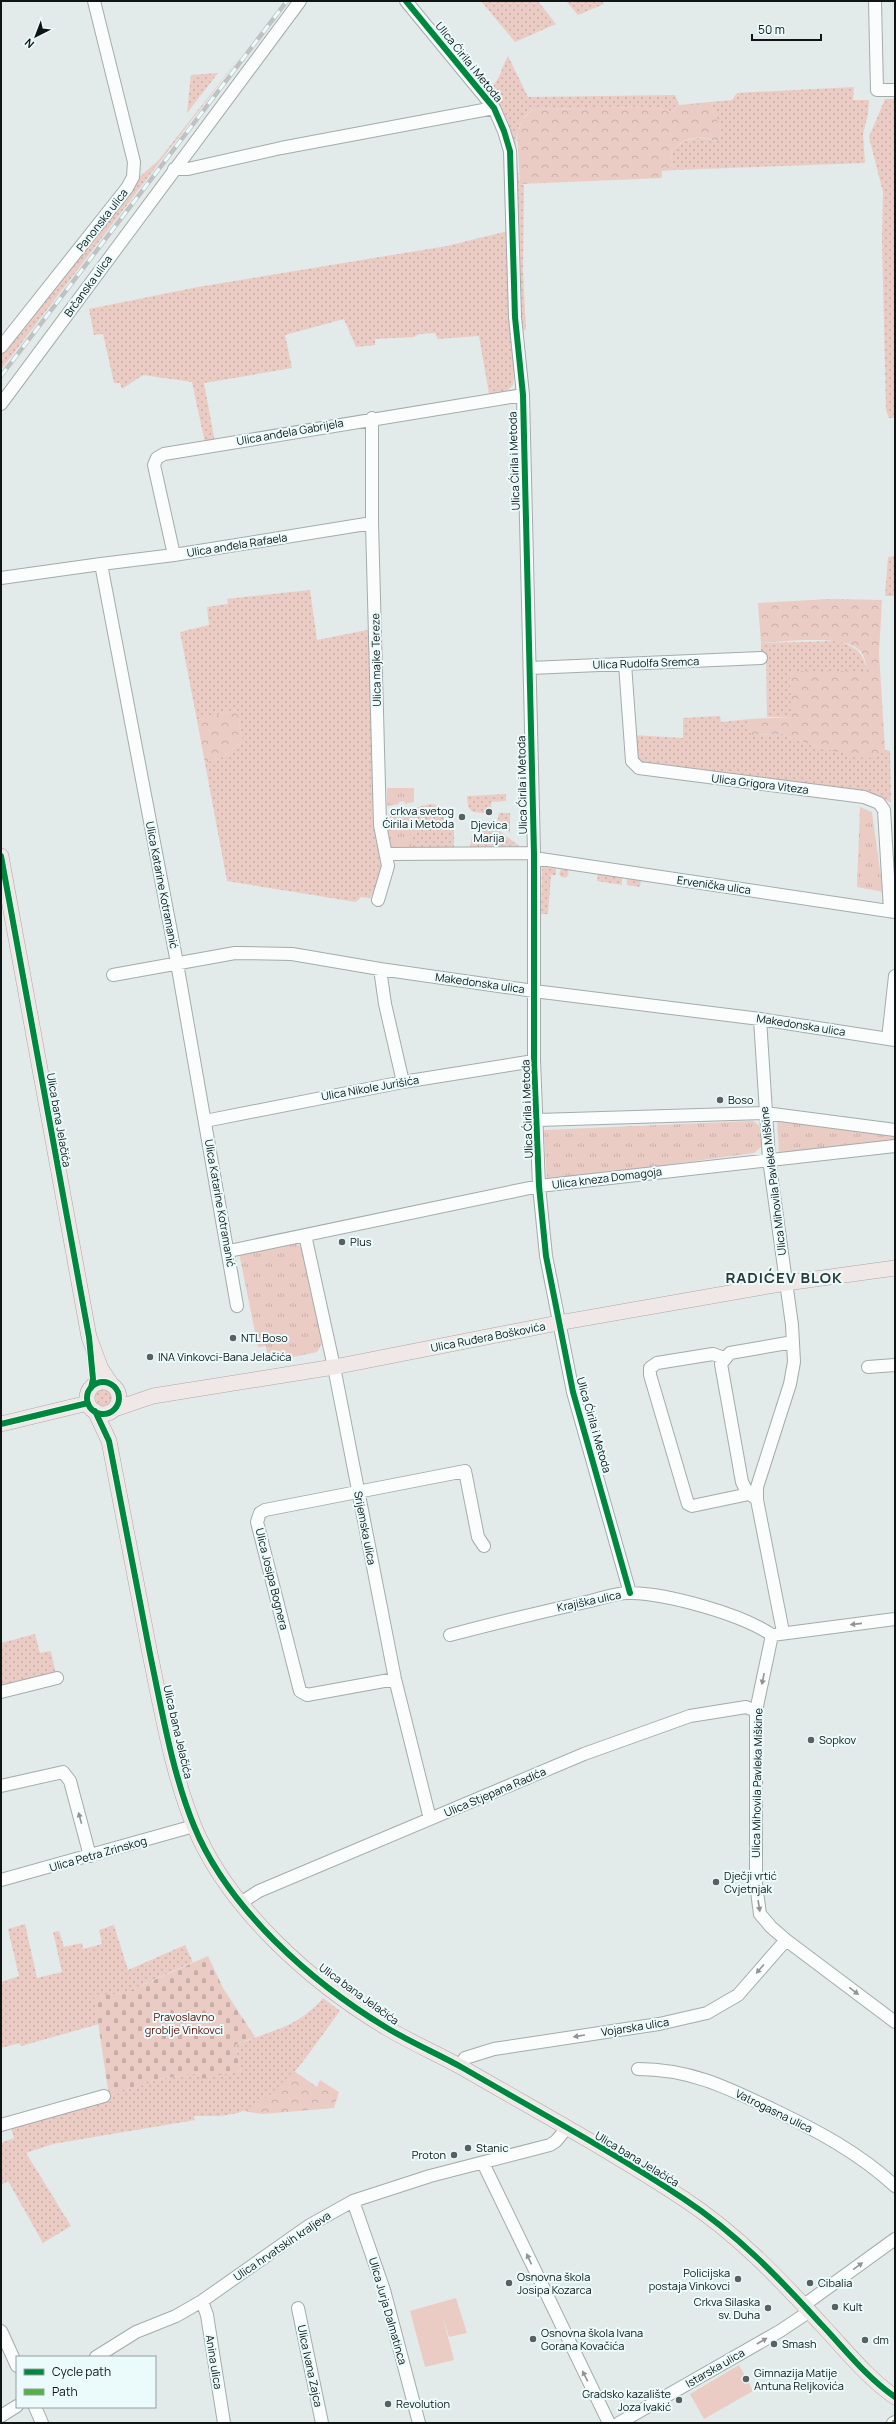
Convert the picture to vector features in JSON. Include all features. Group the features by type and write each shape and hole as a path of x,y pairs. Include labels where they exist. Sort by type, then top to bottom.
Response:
{"main road":[{"name":"Ulica bana Jelačića","path":"1,856 90,1337 93,1379 88,1398 108,1441 162,1712 180,1786 194,1826 208,1854 242,1902 265,1931 328,1987 388,2029 459,2066 650,2177 716,2221 762,2260 865,2371 892,2395"},
{"name":"Ulica Ruđera Boškovića","path":"113,1411 153,1396 334,1367 558,1324 786,1283 895,1268"},
{"name":"Ulica bana Jelačića","path":"90,1337 101,1369 119,1396 113,1411 108,1441"},
{"path":"91,1388 100,1383 112,1386"},
{"name":"Ulica Ruđera Boškovića","path":"112,1386 153,1396"},
{"path":"1,1424 92,1407 105,1414 113,1411"}],"street":[{"name":"Panonska ulica","path":"1,347 127,188 133,177 134,162 94,1"},
{"name":"Brčanska ulica","path":"1,404 300,1"},
{"name":"Ulica Ćirila i Metoda","path":"406,1 494,108 504,131 510,151 514,317 523,395 534,855 534,1061 538,1120 539,1186 546,1256 558,1324 573,1392 630,1593"},
{"path":"875,1 877,90 895,90"},
{"name":"Ulica Ćirila i Metoda","path":"174,169 188,169 281,148 494,108"},
{"name":"Ulica anđela Gabrijela","path":"174,555 154,465 157,458 164,454 372,418 523,395"},
{"name":"Ulica majke Tereze","path":"372,418 372,523 380,825 387,854 387,876 378,900"},
{"name":"Ulica anđela Rafaela","path":"101,564 174,555 372,523"},
{"path":"1,578 101,564"},
{"name":"Ulica Katarine Kotramanić","path":"101,564 177,963 229,1251 237,1306"},
{"name":"Ulica Rudolfa Sremca","path":"530,668 761,658"},
{"name":"Ulica Grigora Viteza","path":"625,664 632,762 634,765 647,769 864,797 879,802 884,810 893,911"},
{"name":"Ervenička ulica","path":"387,854 534,855 893,911"},
{"name":"Makedonska ulica","path":"114,975 235,953 292,954 380,969 534,991 760,1019 892,1040"},
{"path":"380,969 385,1004 403,1082"},
{"path":"892,1040 895,976"},
{"name":"Ulica Mihovila Pavleka Miškine","path":"753,1497 793,1374 793,1342 769,1160 760,1019"},
{"name":"Ulica Nikole Jurišića","path":"205,1120 403,1082 534,1061"},
{"path":"538,1120 765,1113 895,1130"},
{"name":"Ulica kneza Domagoja","path":"229,1251 539,1186 895,1146"},
{"name":"Srijemska ulica","path":"305,1235 334,1367 395,1679 430,1819"},
{"path":"753,1497 692,1506 688,1504 666,1433 650,1375 650,1368 657,1363 713,1354 724,1358 730,1353 793,1342"},
{"name":"Ulica Mihovila Pavleka Miškine","path":"724,1358 721,1364 722,1372 742,1482 753,1497 778,1633 756,1711 756,1884 758,1905 764,1920 786,1940 895,2022"},
{"path":"868,1367 895,1365"},
{"name":"Ulica Josipa Bognera","path":"395,1679 307,1695 300,1691 257,1522 260,1514 265,1510 465,1471 478,1537 484,1546"},
{"name":"Krajiška ulica","path":"450,1635 540,1612 630,1593 670,1598 702,1607 778,1633"},
{"path":"778,1633 895,1619"},
{"path":"1,1692 57,1678"},
{"name":"Ulica Stjepana Radića","path":"242,1902 259,1891 584,1754 690,1716 746,1707 756,1711"},
{"path":"1,1786 63,1772 70,1781 90,1856"},
{"name":"Ulica Petra Zrinskog","path":"1,1880 194,1826"},
{"name":"Vojarska ulica","path":"459,2066 465,2058 494,2049 659,2024 707,2013 738,1995 786,1940"},
{"name":"Vatrogasna ulica","path":"638,2069 673,2071 722,2086 808,2126 866,2160 895,2186"},
{"path":"1,2125 104,2096"},
{"name":"Ulica hrvatskih kraljeva","path":"98,2356 136,2332 176,2316 202,2301 310,2225 354,2200 423,2178 550,2145 556,2141 566,2129"},
{"path":"483,2163 609,2423"},
{"name":"Ulica Jurja Dalmatinca","path":"354,2200 384,2290 417,2423"},
{"name":"Istarska ulica","path":"618,2423 780,2331 895,2239"},
{"name":"Anina ulica","path":"202,2301 207,2316 224,2423"},
{"name":"Ulica Ivana Zajca","path":"298,2308 322,2423"},
{"path":"1,2331 16,2364"},
{"path":"1,2416 16,2407"},
{"path":"35,2408 42,2423"}],"green space":[{"path":"481,1 538,1 556,24 515,42"},
{"path":"566,1 602,1 604,4 578,15"},
{"path":"243,53 1,370 1,352 139,177 158,161"},
{"path":"508,56 528,97 675,95 679,105 672,112 654,107 533,109 522,120 518,129 516,149 520,184 524,185 523,270 526,330 519,330 515,179 487,91 498,79"},
{"path":"218,73 187,113 191,75"},
{"path":"854,87 853,100 869,100 868,114 863,134 865,163 674,170 670,153 680,144 697,138 704,138 717,142 722,133 710,102 732,100 737,93"},
{"path":"885,99 895,99 895,418 889,418 886,410 882,240 883,192 869,137"},
{"path":"710,102 722,133 717,142 704,138 691,138 680,144 670,153 674,170 662,171 662,178 520,184 517,131 523,119 533,109 654,107 672,112 679,105"},
{"path":"508,231 514,372 513,385 506,392 489,394 479,336 438,339 435,333 419,334 414,337 375,339 375,345 356,347 344,319 285,335 292,368 204,383 215,442 205,443 192,382 143,375 122,389 120,383 114,383 103,334 94,335 89,309 198,287 447,246"},
{"path":"895,556 895,596 885,596 888,557"},
{"path":"310,590 317,640 372,629 385,859 376,889 370,898 361,897 356,902 227,881 205,763 225,756 242,741 237,710 197,720 180,632 209,625 207,607 228,604 227,599"},
{"path":"830,599 882,600 879,653 885,750 876,757 865,758 821,748 782,734 752,735 748,727 750,719 791,717 790,671 867,671 862,653 855,647 843,643 799,640 761,643 758,603"},
{"path":"839,641 855,648 861,654 867,671 790,671 792,717 767,717 766,654 761,654 761,643"},
{"path":"237,710 242,741 225,756 205,763 197,720"},
{"path":"720,716 721,722 750,719 748,727 752,735 782,734 821,748 876,757 885,750 890,751 891,802 863,793 636,762 632,735 683,738 683,718"},
{"path":"387,788 414,788 414,802 405,804 404,801 399,802 399,804 387,806"},
{"path":"506,794 506,801 491,802 492,814 473,812 468,807 467,796"},
{"path":"430,804 436,805 441,813 444,813 444,826 450,826 454,831 454,850 438,847 392,851 388,846 387,815"},
{"path":"860,807 872,812 883,892 857,887"},
{"path":"414,811 418,830 410,834 411,847 392,847 390,818"},
{"path":"499,813 510,813 510,833 497,823"},
{"path":"479,827 495,827 519,846 470,847 472,836 479,836"},
{"path":"542,867 556,868 556,875 551,875 548,914 541,914"},
{"path":"562,869 566,869 568,873 566,877 562,877 560,875 560,871"},
{"path":"598,874 622,878 622,885 597,881"},
{"path":"627,878 641,880 640,887 627,885"},
{"path":"777,1120 895,1133 895,1143 779,1154"},
{"path":"752,1121 758,1125 762,1135 762,1146 754,1153 547,1181 544,1130"},
{"path":"292,1243 299,1245 303,1249 322,1344 317,1352 269,1362 266,1346 258,1347 239,1253"},
{"path":"104,1388 110,1391 113,1397 110,1403 104,1406 98,1403 95,1397 98,1391"},
{"path":"35,1634 40,1653 51,1651 56,1675 1,1688 1,1643"},
{"path":"25,1924 37,1978 62,1972 53,1932 59,1931 64,1947 82,1943 83,1949 102,1944 99,1930 114,1925 128,1970 185,1945 193,1962 125,1993 95,1996 99,2024 21,2046 20,2043 1,2048 1,1982 19,1976 8,1929"},
{"name":"Pravoslavno groblje Vinkovci","path":"208,1956 223,1988 255,2037 235,2045 241,2071 200,2079 198,2073 160,2079 109,2096 94,1996 125,1993"},
{"path":"323,1998 340,2011 298,2068 272,2094 258,2104 237,2113 219,2116 194,2116 195,2120 53,2144 26,2153 71,2226 43,2243 8,2181 1,2185 1,2143 14,2138 11,2128 110,2101 109,2096 160,2079 198,2073 200,2078 241,2071 235,2045 282,2028 303,2016"},
{"path":"294,2071 317,2087 320,2080 339,2092 334,2108 262,2114 243,2111 269,2096"},
{"path":"456,2298 467,2333 449,2337 443,2318 454,2360 425,2367 410,2311"},
{"path":"739,2365 753,2391 704,2419 690,2394"}],"railway":[{"path":"1,376 287,1"}],"cycle path":[{"path":"406,1 494,108 504,131 510,151 515,317 523,395 534,853 534,1061 539,1186 546,1256 573,1392 630,1593"},
{"path":"1,856 89,1337 93,1379 91,1388"},
{"path":"103,1382 114,1387 119,1398 114,1409 103,1414 92,1409 87,1398 92,1387 103,1382"},
{"path":"1,1424 88,1403"},
{"path":"95,1411 109,1441 168,1741 186,1805 209,1857 228,1886 250,1915 302,1966 359,2010 387,2028 463,2068 602,2148 703,2212 756,2257 874,2381 895,2397"}],"place":[{"name":"Djevica Marija","path":"489,812"},
{"name":"crkva svetog Ćirila i Metoda","path":"462,817"},
{"name":"Boso","path":"720,1100"},
{"name":"Plus","path":"342,1242"},
{"name":"NTL Boso","path":"233,1338"},
{"name":"INA Vinkovci-Bana Jelačića","path":"150,1357"},
{"name":"Sopkov","path":"811,1740"},
{"name":"Dječji vrtić Cvjetnjak","path":"716,1882"},
{"name":"Stanic","path":"468,2148"},
{"name":"Proton","path":"454,2155"},
{"name":"Policijska postaja Vinkovci","path":"738,2279"},
{"name":"Osnovna škola Josipa Kozarca","path":"509,2283"},
{"name":"Cibalia","path":"810,2283"},
{"name":"Kult","path":"835,2307"},
{"name":"Crkva Silaska sv. Duha","path":"768,2308"},
{"name":"Osnovna škola Ivana Gorana Kovačića","path":"533,2339"},
{"name":"dm","path":"865,2340"},
{"name":"Smash","path":"774,2344"},
{"name":"Gimnazija Matije Antuna Reljkovića","path":"746,2379"},
{"name":"Gradsko kazalište Joza Ivakić","path":"679,2400"},
{"name":"Revolution","path":"388,2404"}],"district":[{"name":"RADIĆEV BLOK","path":"784,1278"}]}
